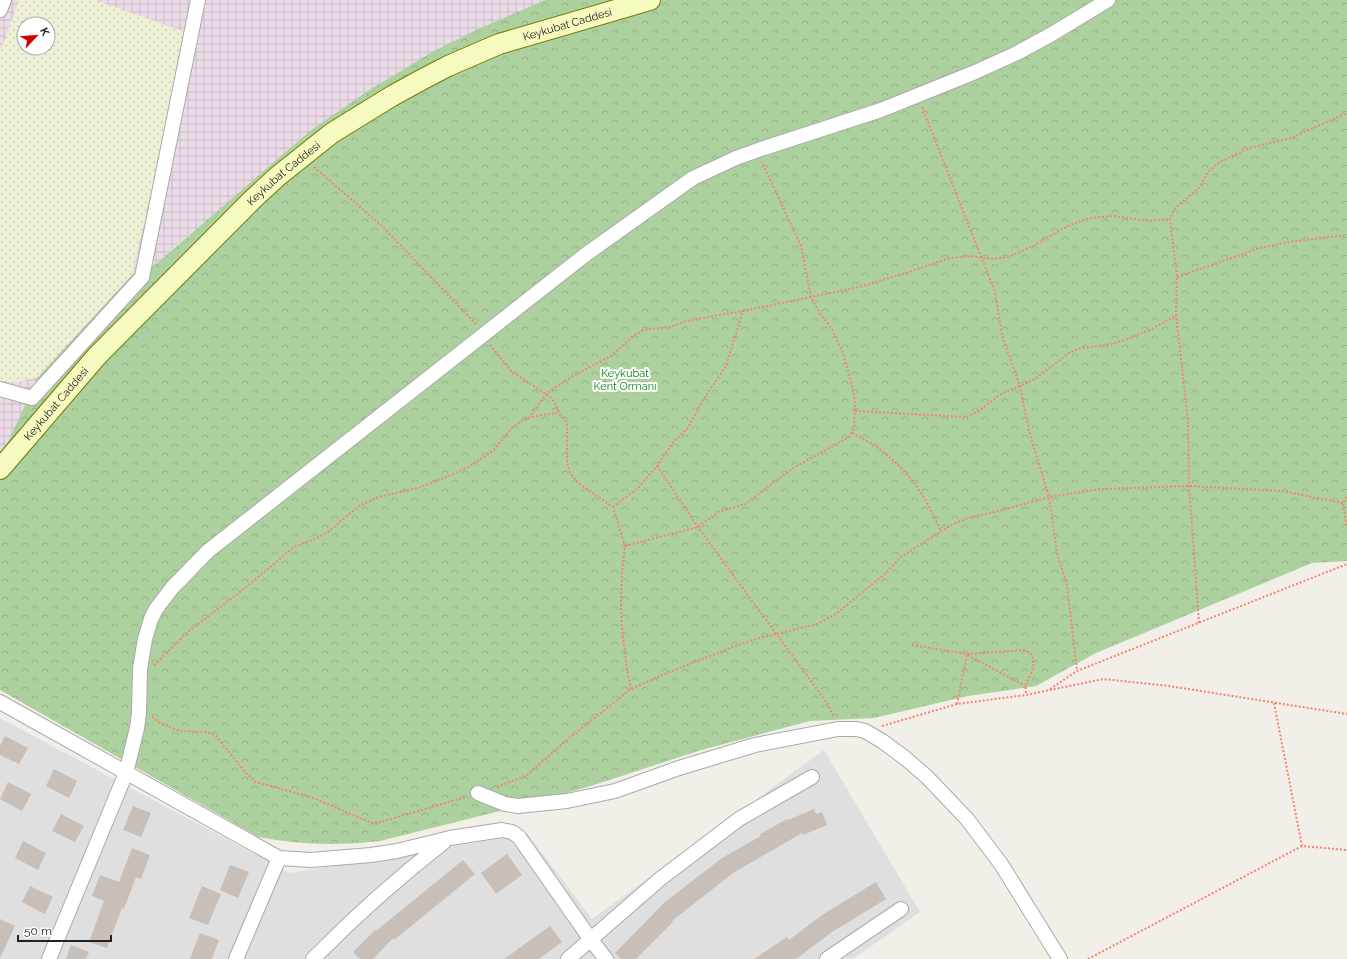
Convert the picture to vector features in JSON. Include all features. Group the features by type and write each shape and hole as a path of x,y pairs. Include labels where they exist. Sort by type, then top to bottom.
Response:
{"street":[{"path":"0,10 4,0"},
{"path":"32,398 142,277 198,0"},
{"name":"Keykubat Caddesi","path":"0,469 97,356 252,200 278,176 332,133 392,96 448,66 499,44 650,0"},
{"path":"48,959 126,773 137,728 140,678 145,639 151,619 156,609 172,588 194,563 230,532 585,254 693,178 757,150 834,126 918,96 973,74 1052,34 1108,0"},
{"path":"0,389 32,398 58,403"},
{"path":"0,702 279,858 311,860 356,857 397,851 450,838 502,830 516,834 606,959"},
{"path":"478,793 505,804 518,806 567,801 615,791 685,766 755,745 803,734 840,728 865,731 882,741 905,758 927,777 967,819 1001,864 1060,959"},
{"path":"568,959 660,879 733,824 812,777"},
{"path":"313,959 348,924 392,884 450,838"},
{"path":"236,959 279,858"},
{"path":"827,959 901,909"}],"path":[{"path":"918,96 995,292 1002,335 1020,386 1030,431 1049,497 1057,553 1067,585 1077,671"},
{"path":"1199,623 1189,486 1188,421 1176,315 1177,277 1170,219 1175,208 1199,188 1208,172 1220,162 1249,148 1291,138 1347,113"},
{"path":"625,546 698,527 718,512 740,506 751,500 795,467 845,439 852,433 855,425 854,394 843,353 832,329 819,312 811,297 801,246 757,150"},
{"path":"302,157 382,226 484,334 512,371 553,400 560,415 567,424 567,462 573,478 613,507 625,546 622,573 622,629 631,689"},
{"path":"529,418 546,394 571,377 611,356 633,336 643,330 671,327 686,321 859,287 950,258 971,256 999,259 1008,257 1033,246 1068,226 1089,218 1114,216 1148,221 1170,219"},
{"path":"1177,277 1260,248 1288,242 1347,235"},
{"path":"613,507 638,488 657,466 674,441 688,428 703,400 726,366 743,311"},
{"path":"855,411 966,417 979,411 999,395 1035,379 1069,353 1078,349 1112,344 1124,340 1150,330 1176,315"},
{"path":"140,678 188,632 245,588 294,547 328,532 351,512 368,501 378,497 418,488 451,476 468,467 493,451 512,428 529,418 556,413 560,415"},
{"path":"852,433 864,439 886,454 906,473 926,499 941,532"},
{"path":"657,466 698,527 827,703 840,728"},
{"path":"139,704 155,720 172,729 180,731 207,732 215,735 246,773 256,782 311,797 374,824 478,793 527,775 568,739 631,689 704,657 756,639 817,624 836,614 886,573 901,557 951,525 968,518 1049,497 1101,489 1189,486 1282,491 1343,503"},
{"path":"1347,497 1343,503 1347,528"},
{"path":"1049,690 1077,671 1347,564"},
{"path":"912,645 967,654 1022,650 1028,652 1033,658 1034,668 1026,686 1026,695"},
{"path":"967,654 1026,686"},
{"path":"957,704 967,654"},
{"path":"865,731 957,704 1026,695 1104,679 1169,686 1347,714"},
{"path":"1274,703 1302,846"},
{"path":"1088,959 1302,846 1347,850"}],"shaded area":[{"path":"0,0 598,0 374,89 174,247 74,370 0,453"},
{"path":"0,718 290,873 528,834 592,919 824,750 920,912 853,959 0,959"}],"green space":[{"path":"19,0 95,0 188,33 132,275 38,377 19,382 0,381 0,52"},
{"name":"Keykubat Kent Ormanı","path":"545,0 1347,0 1347,561 1312,563 1096,653 1036,686 968,696 874,718 810,721 698,751 594,785 532,803 380,841 364,843 319,844 288,842 258,837 0,690 0,452 8,442 38,377 132,275 156,264 310,131 371,89 434,51 474,31"}],"building":[{"path":"5,736 28,748 19,764 0,755 0,746"},
{"path":"54,769 77,781 69,798 46,786"},
{"path":"8,782 31,794 22,811 0,799"},
{"path":"133,806 151,813 141,837 123,830"},
{"path":"814,809 816,814 822,812 827,825 803,835 802,833 733,873 672,921 673,922 636,959 621,959 615,953 665,902 722,858 761,836 760,834 787,819 788,820"},
{"path":"61,814 84,826 75,842 52,831"},
{"path":"23,841 46,853 38,870 15,858"},
{"path":"132,848 150,855 141,879 136,877 124,909 122,908 107,948 89,942 104,901 92,896 100,875 119,882"},
{"path":"507,854 522,875 496,894 481,873"},
{"path":"463,860 475,874 394,940 393,938 373,959 360,959 353,952 375,930 376,931"},
{"path":"230,865 249,872 238,898 220,890"},
{"path":"876,882 886,899 832,932 796,959 754,959 787,937 789,940 822,915"},
{"path":"30,886 53,897 45,914 22,902"},
{"path":"202,886 221,894 208,925 189,918"},
{"path":"0,919 15,926 0,958"},
{"path":"550,926 562,942 539,959 504,959"},
{"path":"200,933 219,940 212,959 190,959"},
{"path":"71,945 89,952 86,959 66,959"}]}
